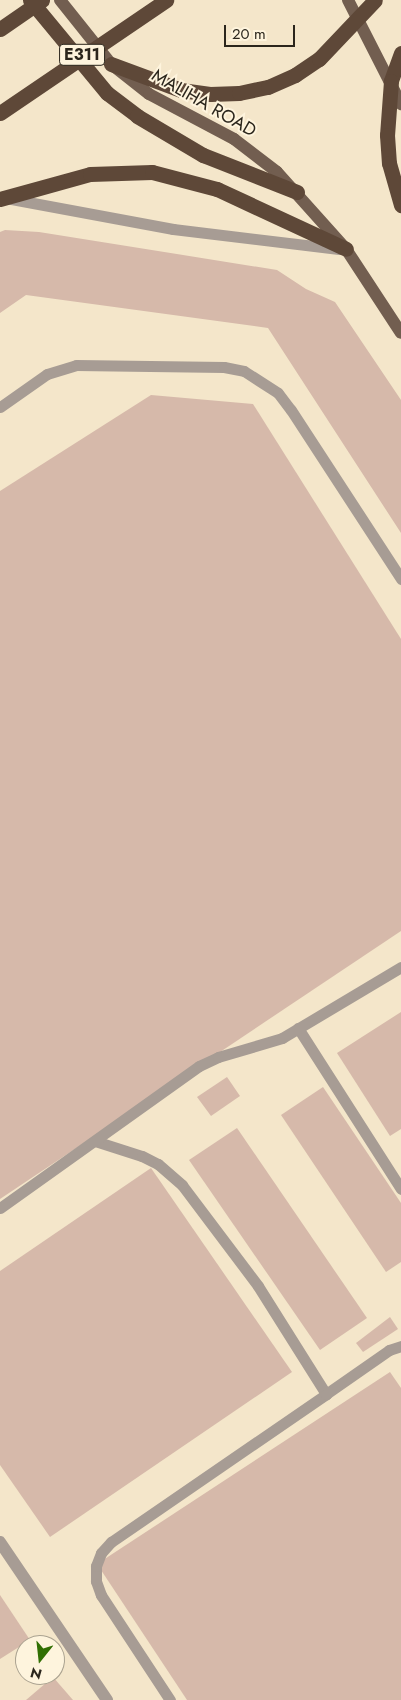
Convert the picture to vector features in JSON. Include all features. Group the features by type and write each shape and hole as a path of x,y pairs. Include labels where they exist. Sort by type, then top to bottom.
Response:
{"highway":[{"path":"30,0 107,93 137,116 203,155 297,192"},
{"path":"0,29 42,0"},
{"name":"E311","path":"0,113 166,0"},
{"path":"112,64 181,90 200,93 239,93 268,86 295,75 319,58 375,0"},
{"path":"401,53 391,81 387,136 390,162 401,205"},
{"path":"1,198 90,174 152,172 217,189 346,249"}],"main road":[{"name":"MALIHA ROAD","path":"60,0 112,64 149,94 210,125 257,154 297,192 346,249 401,333"},
{"path":"348,0 401,104"}],"street":[{"path":"0,1542 107,1700"}],"lane":[{"path":"1,198 173,229 346,249"},
{"path":"0,407 47,374 76,365 224,367 244,371 273,389 291,410 401,579"},
{"path":"0,1208 199,1066 222,1054 268,1044 401,967"},
{"path":"298,1028 397,1173 401,1189"},
{"path":"94,1142 142,1156 158,1164 182,1185 258,1286 326,1394"},
{"path":"170,1700 100,1595 96,1581 101,1553 111,1542 390,1350 401,1346"}],"building":[{"path":"5,230 39,232 277,270 306,289 335,302 401,400 401,533 268,328 26,295 0,313 0,232"},
{"path":"151,395 253,404 401,639 401,931 0,1199 0,491"},
{"path":"401,1012 401,1129 390,1136 337,1053"},
{"path":"227,1077 240,1096 211,1116 197,1097"},
{"path":"323,1087 401,1203 401,1262 386,1272 281,1115"},
{"path":"237,1128 367,1318 320,1350 189,1160"},
{"path":"151,1168 292,1372 50,1537 0,1465 0,1271"},
{"path":"390,1317 398,1329 363,1352 356,1343"},
{"path":"390,1372 401,1388 401,1700 187,1700 97,1564"},
{"path":"0,1595 27,1635 15,1635 15,1650 0,1659"},
{"path":"44,1685 60,1685 73,1700 26,1700"}]}
